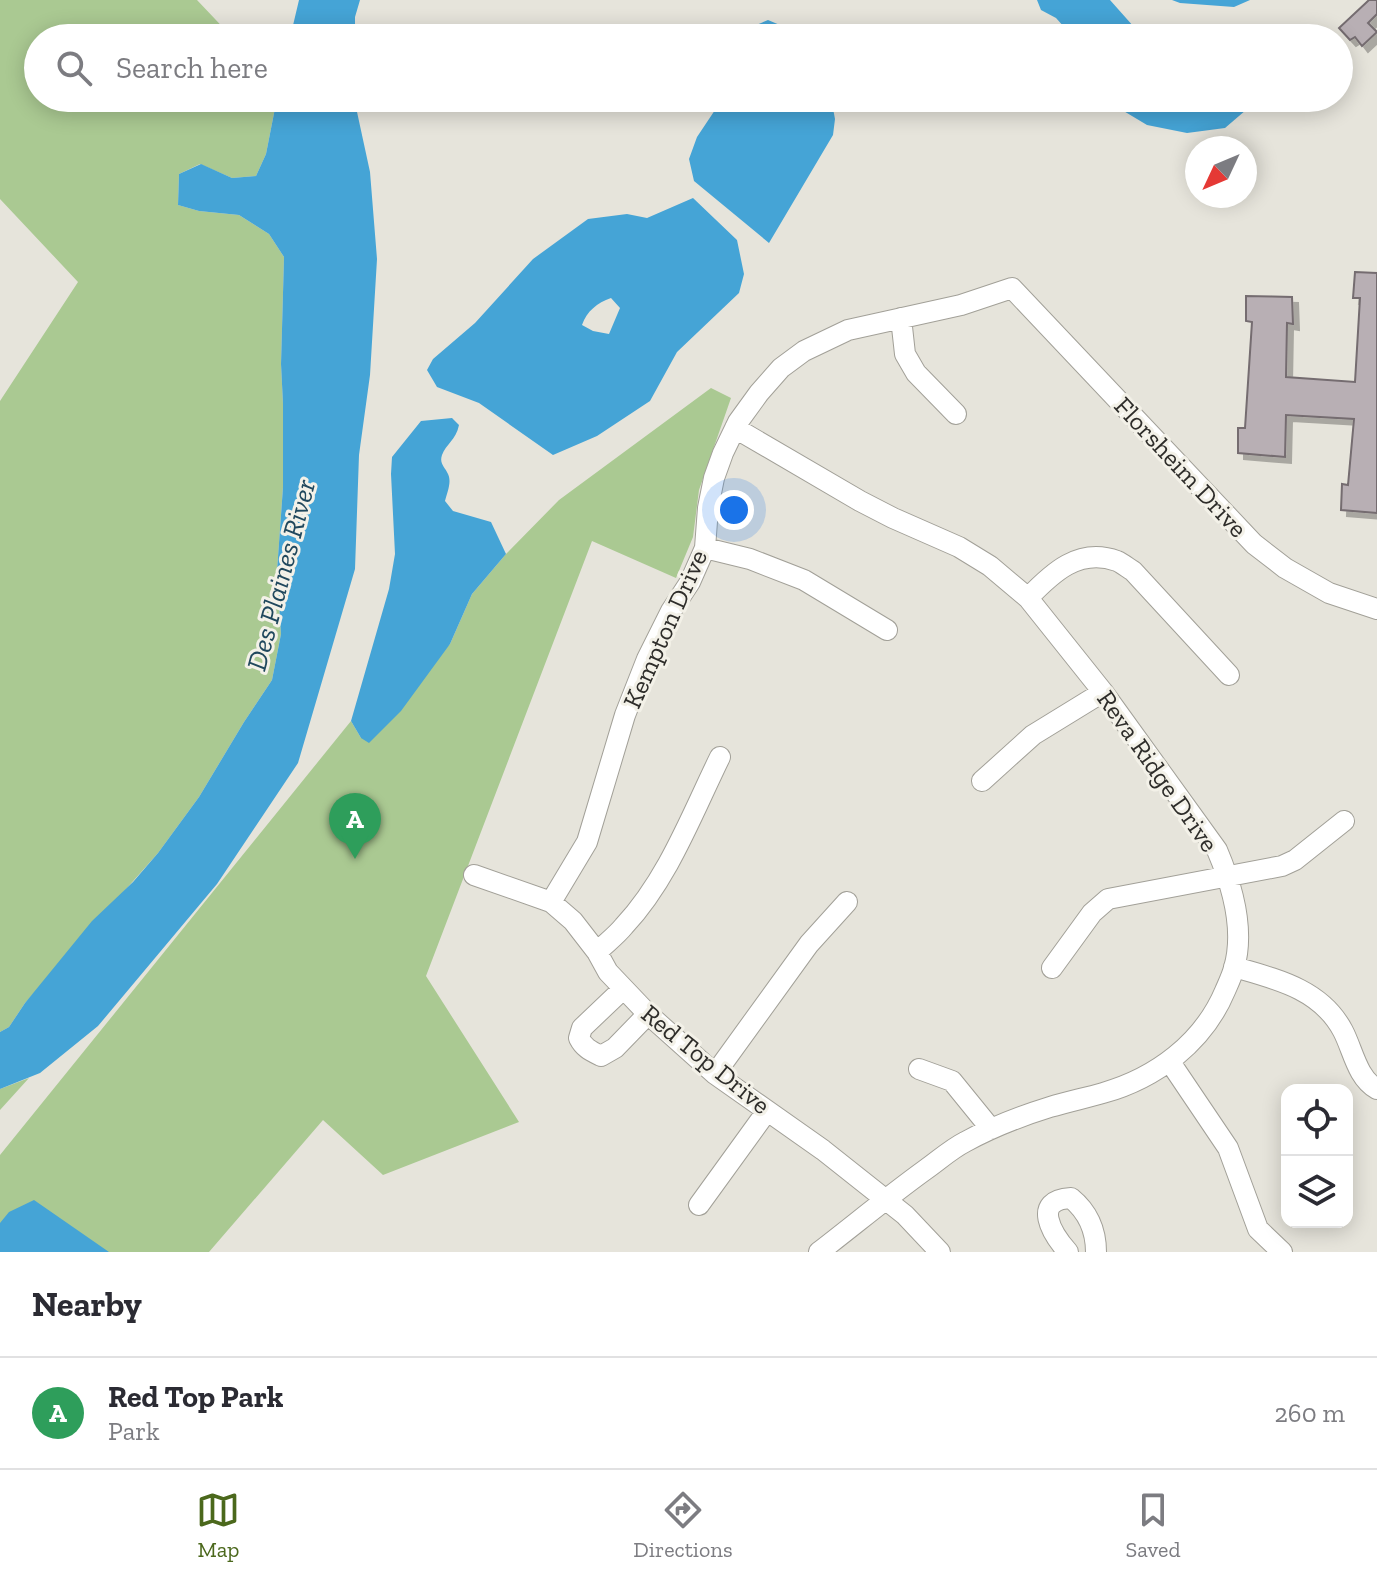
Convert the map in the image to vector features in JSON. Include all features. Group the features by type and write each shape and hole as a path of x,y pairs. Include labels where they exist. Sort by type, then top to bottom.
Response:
{"street":[{"name":"Kempton Drive","path":"551,902 587,842 625,715 647,659 671,611 690,582 705,548 714,478 735,428 759,393 781,368 804,351 848,330 961,305 1012,288"},
{"name":"Florsheim Drive","path":"1012,288 1254,544 1285,568 1329,593 1377,609"},
{"path":"901,318 905,354 916,373 956,414"},
{"name":"Reva Ridge Drive","path":"735,428 860,501 969,553 1028,598 1103,692 1217,850 1228,877 1236,913 1234,967 1220,1003 1185,1049 1170,1062 1144,1077 1106,1092 1052,1106 962,1143 819,1252"},
{"path":"705,548 750,559 804,580 887,630"},
{"path":"1028,598 1050,575 1074,560 1095,558 1117,561 1133,571 1229,675"},
{"path":"982,781 1033,735 1103,692"},
{"path":"597,952 624,927 651,891 676,849 720,757"},
{"path":"1052,968 1092,913 1108,899 1282,866 1295,860 1344,821"},
{"name":"Red Top Drive","path":"474,875 551,902 573,921 608,972 648,1014 715,1074 823,1150 905,1215 940,1252"},
{"path":"715,1074 809,944 847,902"},
{"path":"1234,967 1289,983 1316,998 1342,1029 1363,1075 1377,1089"},
{"path":"623,989 582,1028 579,1038 582,1045 601,1056 615,1048 648,1014"},
{"path":"1170,1062 1228,1148 1258,1229 1282,1252"},
{"path":"919,1069 952,1081 991,1129"},
{"path":"699,1205 767,1111"},
{"path":"1068,1252 1048,1222 1047,1213 1060,1198 1071,1198 1084,1209 1095,1233 1096,1252"}],"green space":[{"path":"0,0 197,0 220,24 24,24 24,112 274,112 266,154 256,176 232,178 200,164 179,174 178,205 199,211 239,215 269,234 284,257 281,364 283,487 277,571 281,634 272,680 199,797 158,853 25,1003 9,1027 0,1032 0,401 78,282 0,199"},
{"path":"711,388 731,398 699,490 693,537 676,578 592,541 426,976 519,1122 383,1175 323,1120 209,1252 0,1252 0,1155 351,721 361,738 450,644 472,594 559,500"},
{"path":"29,1078 0,1110 0,1089"}],"water":[{"path":"299,0 360,0 355,24 293,24"},
{"path":"1037,0 1110,0 1131,24 1061,24 1041,10"},
{"path":"1172,0 1250,0 1234,7"},
{"name":"Des Plaines River","path":"274,112 357,112 370,172 377,259 370,375 359,455 355,569 298,763 217,884 98,1026 40,1073 0,1089 0,1032 9,1027 92,921 158,853 199,797 272,680 281,634 277,571 283,487 281,364 284,257 269,234 239,215 199,211 178,205 179,174 201,164 232,178 256,176 266,154"},
{"path":"714,112 834,112 835,119 833,135 769,243 694,181 689,159 697,137"},
{"path":"1125,112 1244,112 1225,128 1187,133 1147,125"},
{"path":"693,198 737,240 744,274 739,293 677,352 650,401 597,436 553,455 479,403 437,387 427,370 433,359 475,323 533,259 588,219 627,214 647,218","holes":["611,298 620,308 609,334 582,325 590,312 606,300"]},
{"path":"452,418 459,425 441,458 450,480 445,501 453,511 491,522 506,554 472,594 450,644 401,711 369,743 361,738 351,721 389,589 395,554 392,457 421,421"},
{"path":"34,1200 109,1252 0,1252 0,1223 9,1212"}],"building":[{"path":"1369,0 1377,0 1377,14 1368,23 1377,32 1362,46 1353,38 1353,24 1343,24"},
{"path":"1355,272 1377,273 1377,513 1341,510 1342,484 1348,485 1354,419 1286,415 1285,457 1238,453 1238,428 1245,428 1252,322 1246,321 1246,296 1292,297 1293,324 1287,323 1286,377 1355,382 1360,298 1353,298"}],"place":[{"name":"Red Top Park","path":"355,859"}]}
